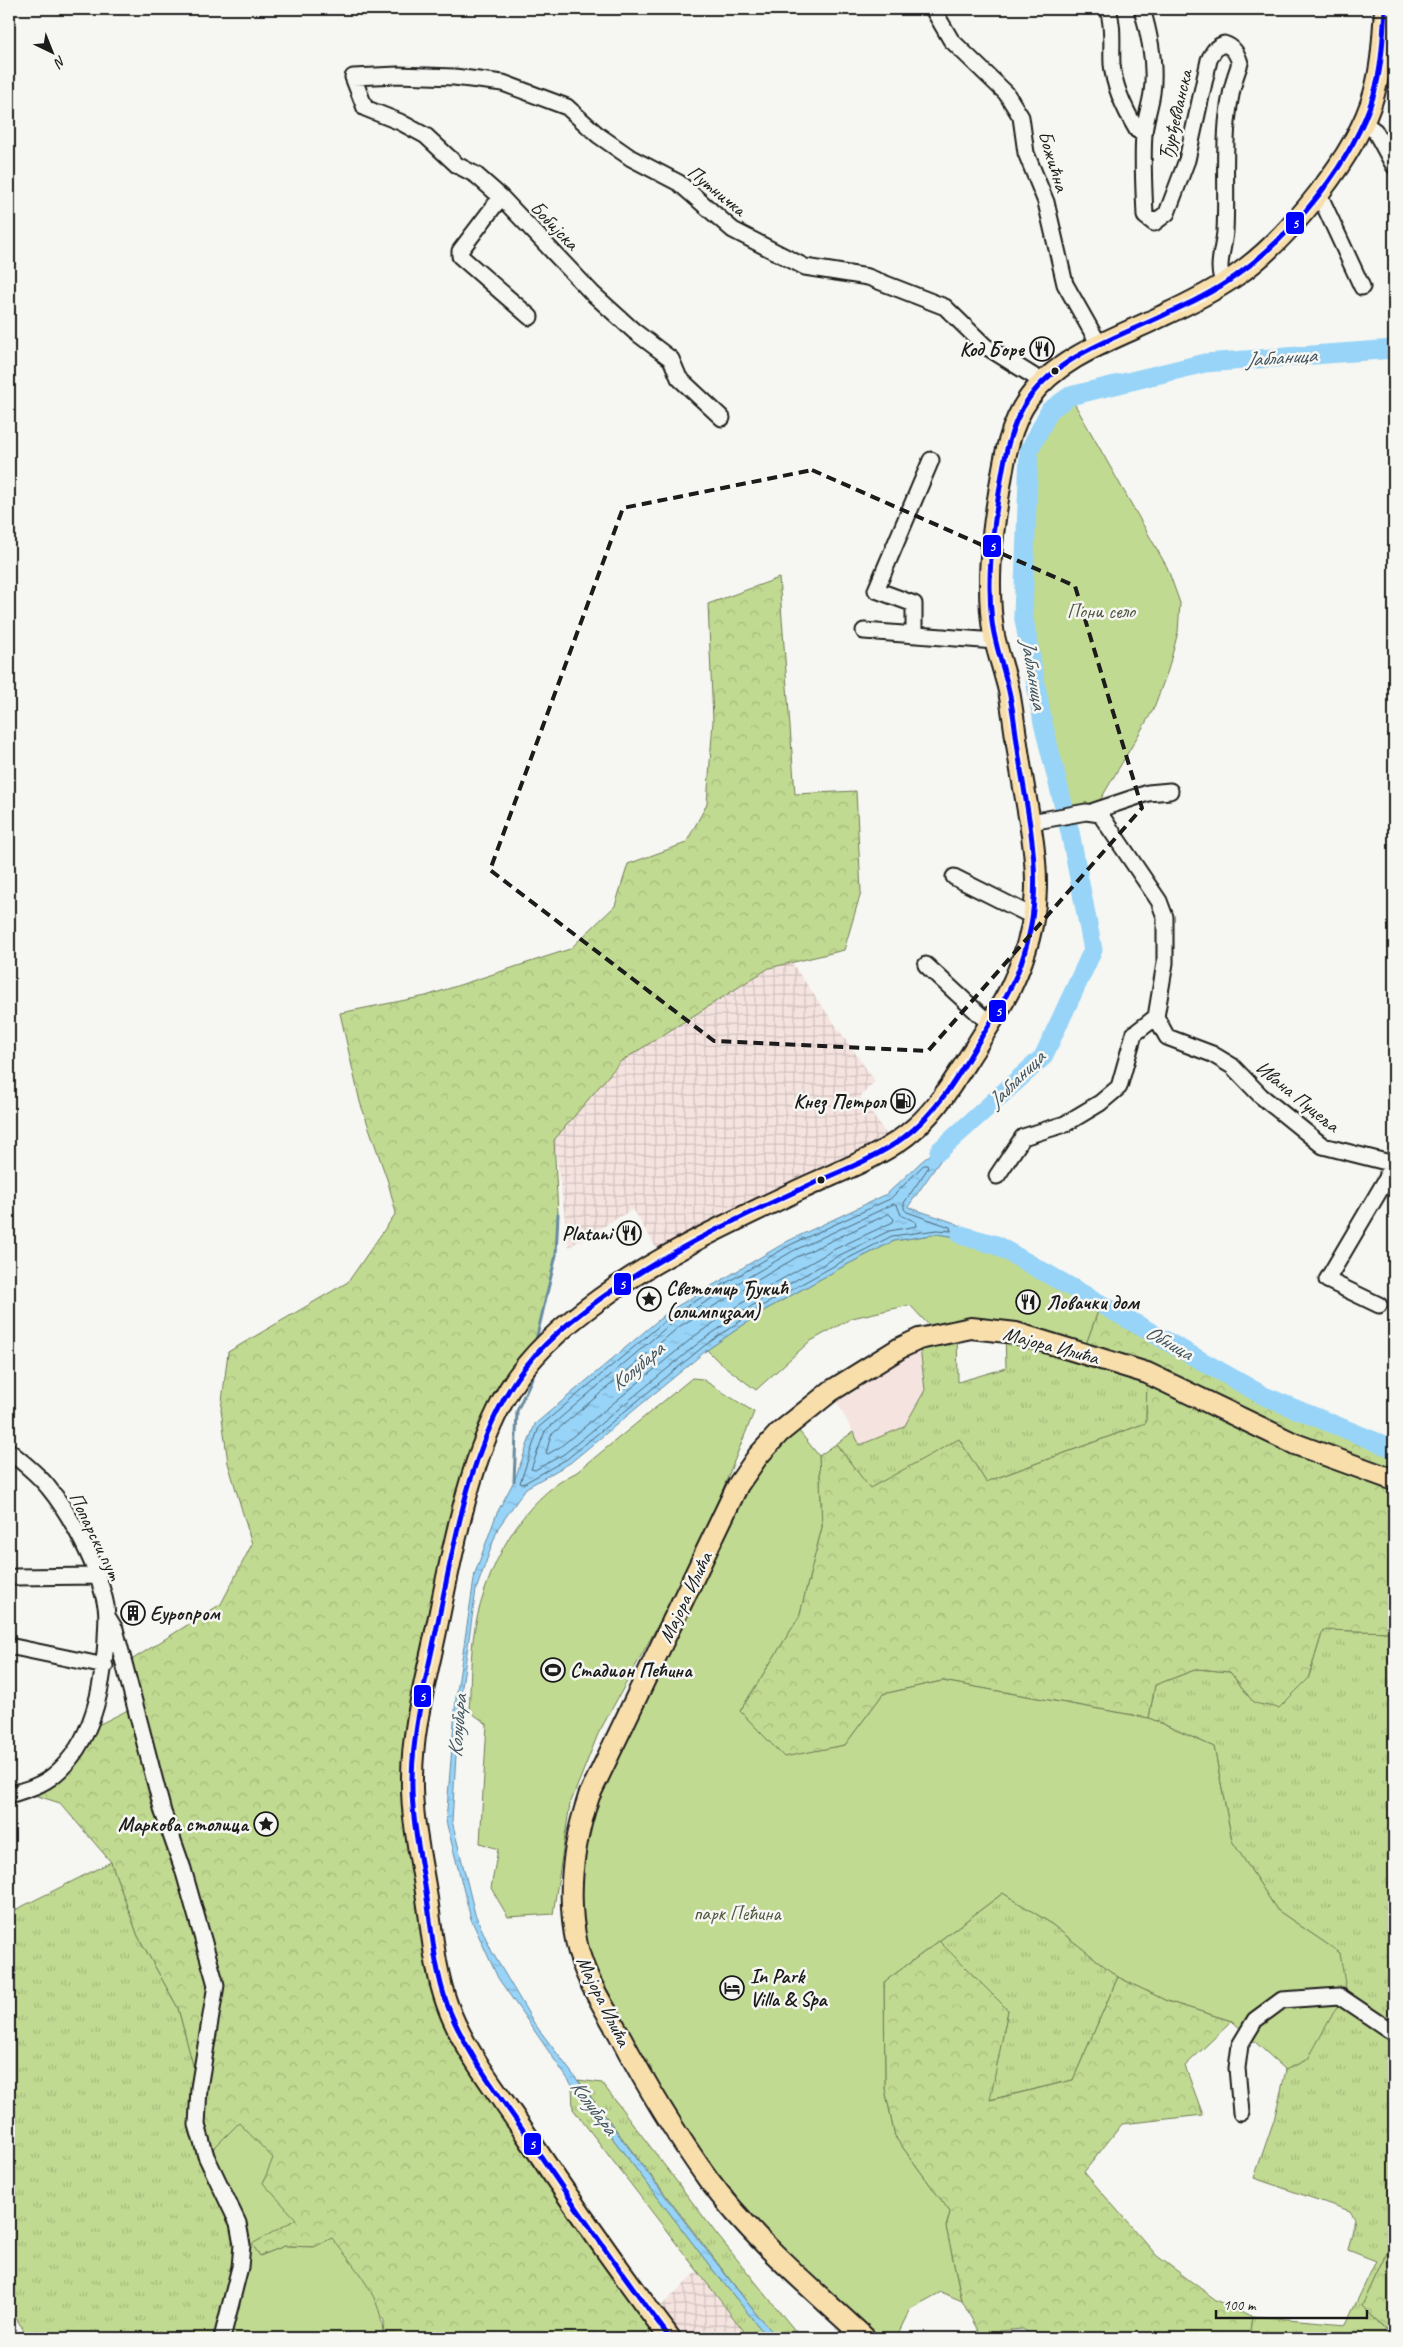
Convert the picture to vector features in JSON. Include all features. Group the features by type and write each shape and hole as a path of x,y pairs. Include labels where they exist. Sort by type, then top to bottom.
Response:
{"main road":[{"path":"670,2338 581,2216 488,2078 462,2036 448,2006 438,1975 414,1818 412,1757 415,1730 458,1532 494,1419 514,1381 542,1347 596,1302 662,1259 798,1190 881,1152 904,1137 940,1101 990,1024 1014,982 1034,917 1040,820 995,640 990,566 998,499 1013,428 1038,387 1069,362 1224,283 1263,254 1318,192 1352,146 1364,123 1375,91 1387,71 1385,9"},
{"name":"Мајора Илића","path":"864,2338 750,2227 709,2180 639,2072 590,1980 575,1934 572,1904 573,1870 579,1831 589,1796 738,1485 758,1456 779,1433 831,1391 913,1342 937,1334 971,1328 1016,1333 1147,1373 1289,1441 1394,1480"}],"street":[{"name":"Божићна","path":"933,9 951,40 1006,93 1021,117 1026,153 1046,202 1065,284 1100,346"},
{"path":"1108,9 1113,30 1112,66 1119,98 1137,130 1144,132"},
{"name":"Ђурђевданска","path":"1142,9 1149,34 1153,61 1152,94 1146,113 1144,132 1145,216 1154,223 1167,213 1187,160 1209,60 1213,52 1217,46 1224,44 1235,51 1240,64 1228,108 1225,136 1225,232 1219,274 1224,283"},
{"name":"Путничка","path":"353,77 398,75 454,77 503,83 567,107 598,135 630,158 679,183 734,230 805,267 868,277 945,307 985,346 1038,387"},
{"name":"Бобијска","path":"353,77 365,108 400,122 426,136 457,165 476,175 500,197 592,292 634,331 671,359 679,378 722,418"},
{"path":"1364,123 1375,131 1394,166"},
{"path":"1318,192 1362,287"},
{"path":"500,197 460,251 460,256 530,316"},
{"path":"914,633 914,604 876,590 931,460"},
{"path":"864,631 995,640"},
{"path":"1040,820 1095,814 1148,793 1170,791"},
{"path":"997,1176 1023,1136 1065,1124 1100,1103 1119,1087 1134,1034 1156,1017 1165,963 1165,917 1159,901 1095,814"},
{"path":"954,877 1034,917"},
{"path":"926,965 990,1024"},
{"name":"Ивана Пуцеља","path":"1156,1017 1167,1038 1212,1054 1232,1066 1261,1096 1323,1146 1392,1164"},
{"path":"1379,1305 1327,1280 1388,1178 1392,1164"},
{"name":"Попарски пут","path":"9,1451 42,1480 54,1494 79,1537 97,1576 107,1616 105,1666 92,1718 70,1758 54,1775 45,1781 9,1795"},
{"path":"15,1577 97,1576"},
{"path":"107,1616 115,1629 163,1812 186,1878 216,1985 199,2088 197,2125 206,2156 238,2223 242,2245 240,2267 222,2338"},
{"path":"9,1646 105,1666"},
{"path":"1242,2113 1237,2068 1240,2045 1255,2020 1282,2000 1339,1996 1394,2033"}],"highlighted area":[{"path":"812,470 1075,586 1142,808 928,1051 714,1041 490,870 623,508"}],"shaded area":[{"path":"788,958 875,1081 860,1097 891,1141 660,1254 633,1209 569,1247 554,1140 620,1062"},
{"path":"919,1339 925,1390 904,1427 860,1445 831,1391"},
{"path":"697,2272 749,2338 682,2338 660,2307"}],"green space":[{"name":"Пони село","path":"1070,396 1167,567 1180,603 1178,632 1168,670 1153,710 1099,802 1064,808 1043,722 1023,614 1029,451 1050,410"},
{"path":"779,578 795,794 856,791 861,892 844,950 769,968 620,1062 554,1140 558,1214 556,1255 536,1340 494,1419 412,1757 448,2007 670,2338 383,2338 384,2320 314,2247 285,2246 260,2256 251,2244 206,2156 199,2088 178,2008 138,1936 111,1862 60,1803 22,1791 36,1786 86,1731 136,1706 125,1664 221,1604 252,1544 228,1463 221,1410 228,1352 348,1282 396,1213 388,1182 360,1102 340,1013 426,996 570,949 615,906 628,864 686,843 707,804 713,721 708,604"},
{"path":"937,1234 993,1242 1101,1303 1083,1352 1016,1333 937,1334 910,1305 852,1318 809,1342 756,1390 719,1362 707,1350 765,1310 844,1266 894,1241"},
{"path":"1101,1303 1175,1347 1264,1396 1394,1449 1394,1632 1323,1630 1308,1679 1279,1708 1254,1703 1230,1672 1197,1669 1155,1685 1149,1718 942,1681 883,1694 845,1745 784,1758 740,1711 799,1617 822,1527 819,1456 836,1444 870,1488 959,1439 986,1482 1146,1423 1147,1373 1083,1352"},
{"path":"957,1330 958,1382 1006,1368 1005,1330 1147,1373 1146,1423 986,1482 959,1440 870,1489 836,1444 853,1432 860,1445 904,1427 925,1390 919,1339"},
{"name":"Стадион Пећина","path":"692,1378 702,1379 754,1412 695,1558 598,1734 570,1804 553,1914 508,1917 491,1888 498,1849 480,1843 487,1724 469,1711 473,1637 480,1604 488,1581 509,1538 539,1500 557,1484 577,1472"},
{"name":"парк Пећина","path":"791,1421 819,1456 822,1527 799,1617 740,1711 784,1757 845,1745 883,1694 942,1681 1149,1718 1214,1747 1232,1841 1277,1910 1340,1953 1346,1990 1308,2059 1286,2070 1232,2021 1167,2001 1118,1977 1049,1922 1003,1893 884,1982 885,2089 895,2137 950,2212 946,2227 962,2301 941,2292 910,2309 896,2338 865,2338 725,2198 577,1946 585,1810 750,1465"},
{"path":"1323,1630 1394,1632 1394,2237 1362,2306 1394,2338 1249,2338 1252,2316 1346,2324 1376,2261 1348,2250 1355,2219 1350,2211 1254,2178 1274,2120 1286,2070 1308,2059 1340,1953 1277,1910 1232,1841 1214,1747 1149,1718 1155,1685 1197,1669 1230,1672 1254,1703 1308,1679"},
{"path":"111,1862 138,1936 178,2008 242,2245 222,2338 28,2338 9,2306 9,1913"},
{"path":"1003,1893 1049,1922 1118,1977 1073,2080 989,2100 1008,2010 939,1941"},
{"path":"939,1941 1008,2010 990,2100 1073,2080 1118,1977 1167,2001 1232,2021 1185,2066 1203,2115 1122,2124 1084,2172 1157,2256 1216,2300 1252,2316 1249,2338 1036,2338 1023,2329 1000,2331 989,2338 982,2338 962,2301 946,2227 950,2212 895,2137 885,2089 884,1982"},
{"path":"578,2080 602,2083 718,2236 801,2338 778,2338 757,2315"},
{"path":"572,2085 713,2270 768,2338 749,2338 573,2109"},
{"path":"239,2123 273,2158 263,2183 296,2219 252,2244 260,2256 285,2246 314,2247 332,2238 359,2272 373,2297 379,2310 383,2338 222,2338 242,2245 206,2156"},
{"path":"1394,2237 1394,2337 1362,2306"}],"water":[{"name":"Колубара","path":"962,1129 908,1207 955,1223 993,1242 937,1234 894,1241 844,1266 765,1310 707,1350 570,1463 526,1488 498,1528 476,1590 459,1707 452,1821 475,1914 492,1952 534,2023 697,2238 757,2315 778,2338 768,2338 713,2270 572,2085 498,1978 471,1919 446,1821 456,1698 475,1573 497,1513 515,1479 535,1424 669,1311 788,1241 887,1194 921,1162"}],"waterway":[{"name":"Јабланица","path":"939,1151 1043,1057 1093,950 1070,832 1043,723 1023,614 1029,451 1050,410 1070,396 1205,363 1394,349"},
{"path":"538,1343 536,1340 556,1255 558,1214"},
{"name":"Обница","path":"961,1235 996,1245 1264,1396 1394,1449"},
{"path":"514,1481 517,1411 537,1367"}],"transit line":[{"name":"5","path":"670,2338 594,2233 480,2068 454,2021 439,1977 414,1821 412,1792 413,1760 417,1724 424,1689 455,1541 471,1478 481,1448 509,1390 538,1352 562,1329 600,1299 672,1253 801,1189 866,1160 891,1146 916,1128 938,1104 965,1064 1001,1006 1017,974 1026,949 1034,900 1035,876 1030,827 1011,702 995,640 990,590 992,541 996,509 1005,456 1012,432 1029,398 1056,370 1090,349 1181,307 1219,287 1258,258 1300,218 1336,170 1352,145 1364,120 1374,94 1379,73 1385,9"}],"place":[{"name":"Код Боре","path":"1042,349"},
{"name":"Кнез Петрол","path":"903,1101"},
{"name":"Platani","path":"629,1233"},
{"name":"Светомир Ђукић (олимпизам)","path":"649,1299"},
{"name":"Ловачки дом","path":"1028,1302"},
{"name":"Еуропром","path":"133,1613"},
{"name":"Стадион Пећина","path":"553,1670"},
{"name":"Маркова столица","path":"266,1824"},
{"name":"In Park Villa & Spa","path":"732,1988"}]}
